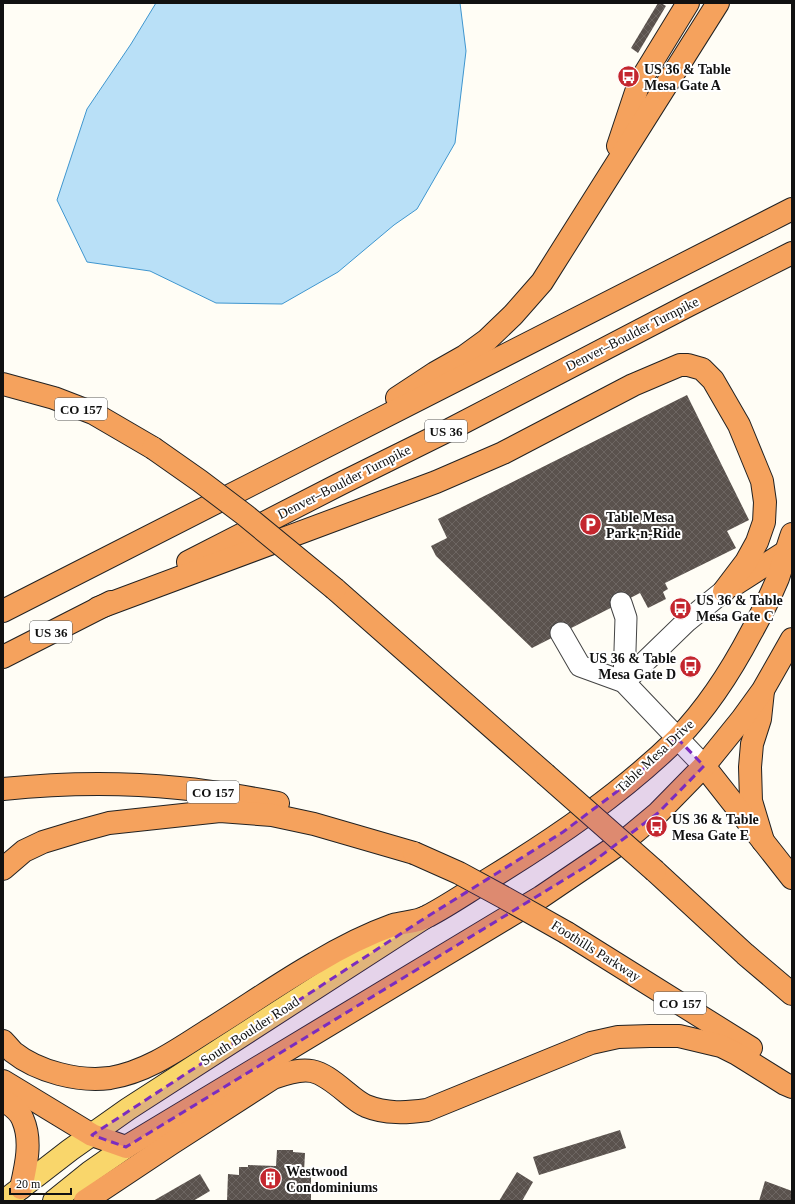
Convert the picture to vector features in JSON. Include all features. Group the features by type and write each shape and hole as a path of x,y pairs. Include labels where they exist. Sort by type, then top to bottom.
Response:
{"highway":[{"path":"603,186 622,136 639,83 688,3"},
{"path":"321,450 434,373 465,356 487,340 513,315 542,282 718,3"},
{"name":"US 36","path":"3,611 792,209"},
{"name":"Denver–Boulder Turnpike","path":"3,656 445,432 686,306 792,253"},
{"path":"98,608 436,482 503,453 633,386 680,365 688,365 702,369 713,380 740,424 762,480 765,502 764,522 757,542 746,562 724,591"},
{"name":"CO 157","path":"3,384 54,398 93,413 153,448 245,515 334,589 655,871 745,954 792,994"},
{"path":"724,591 755,573 789,542"},
{"name":"Table Mesa Drive","path":"502,871 563,832 627,784 677,738 695,719 719,688 738,657 769,598 778,577 789,542"},
{"path":"3,1081 92,1134 126,1147 541,897 628,838 662,808 704,766 763,690 792,639"},
{"path":"763,690 760,720 752,744 750,767 751,801 763,841"},
{"path":"704,766 792,878"},
{"name":"CO 157","path":"3,789 59,784 125,785 179,788 221,793 311,811 353,826 414,853"},
{"path":"3,869 24,851 43,842 109,823 220,811 272,815 300,821 414,853"},
{"name":"Foothills Parkway","path":"414,853 460,873 567,933 792,1074"},
{"name":"South Boulder Road","path":"425,918 502,871"},
{"path":"3,1041 13,1052 37,1066 62,1074 81,1078 110,1078 139,1070 167,1056 315,963 366,935 397,924 425,918"},
{"path":"85,1201 274,1078 306,1069 321,1074 333,1081 364,1106 382,1111 404,1113 427,1110 591,1044 618,1037 679,1036 721,1046 737,1054 785,1084 792,1086"},
{"path":"3,1100 17,1111 23,1119 26,1132 28,1152 13,1194"}],"main road":[{"name":"South Boulder Road","path":"13,1194 92,1134 128,1109 425,918"},
{"path":"54,1201 90,1172 126,1147"}],"street":[{"path":"624,682 687,621 724,591"},
{"path":"621,603 626,618 624,682"},
{"path":"561,633 580,666 624,682 704,766"}],"highlighted area":[{"path":"677,738 704,766 658,813 590,864 126,1147 92,1135 425,918 563,832 627,784"}],"water":[{"path":"156,3 460,3 466,51 455,143 417,209 394,225 338,272 282,304 216,303 150,271 87,262 57,200 87,109 131,44"}],"building":[{"path":"658,3 666,6 638,53 631,48"},
{"name":"Table Mesa Park-n-Ride","path":"687,395 749,520 727,531 736,548 665,583 668,589 663,592 666,599 648,608 640,593 532,648 436,556 431,546 447,538 438,519"},
{"path":"620,1130 626,1148 539,1175 533,1157"},
{"name":"Westwood Condominiums","path":"277,1150 293,1150 293,1152 305,1153 304,1172 311,1172 311,1201 227,1201 228,1174 239,1175 239,1167 248,1167 248,1165 276,1166"},
{"path":"517,1172 533,1182 522,1201 499,1201"},
{"path":"200,1174 210,1191 193,1201 153,1201"},
{"path":"765,1181 792,1191 792,1201 759,1201"}],"place":[{"name":"US 36 & Table Mesa Gate A","path":"629,77"},
{"name":"Table Mesa Park-n-Ride","path":"590,525"},
{"name":"US 36 & Table Mesa Gate C","path":"680,608"},
{"name":"US 36 & Table Mesa Gate D","path":"691,666"},
{"name":"US 36 & Table Mesa Gate E","path":"657,827"},
{"name":"Westwood Condominiums","path":"270,1179"}]}
